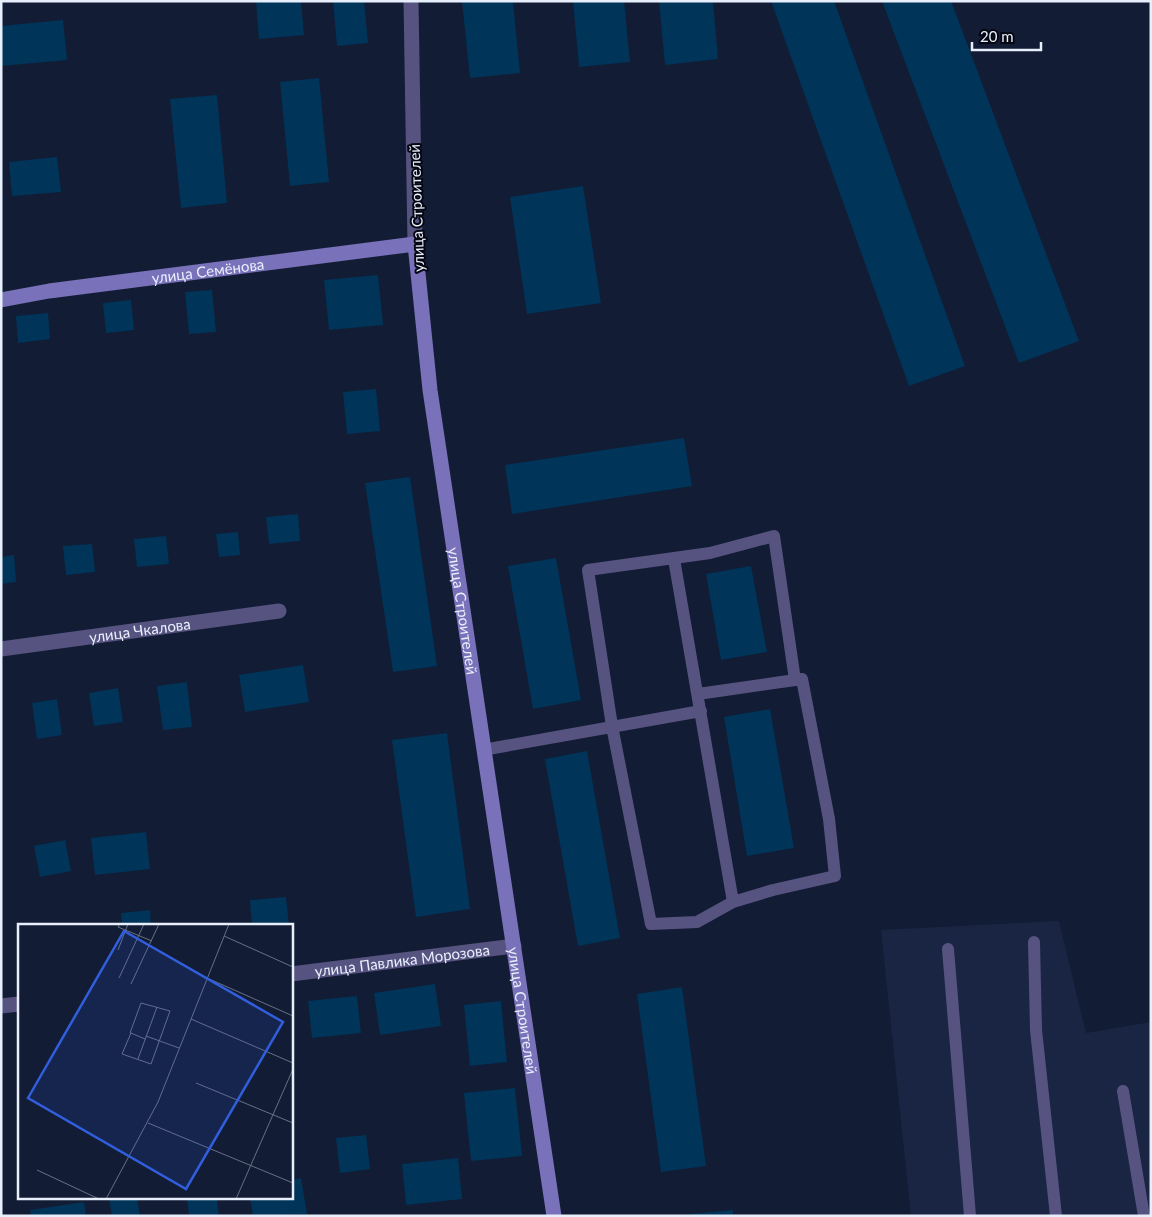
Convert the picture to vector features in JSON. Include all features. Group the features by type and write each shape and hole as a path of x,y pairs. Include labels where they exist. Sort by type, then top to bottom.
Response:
{"street":[{"name":"улица Строителей","path":"411,1 415,244 430,390 554,1216"},
{"name":"улица Семёнова","path":"1,300 49,291 415,244"},
{"name":"улица Чкалова","path":"1,649 279,611"},
{"name":"улица Павлика Морозова","path":"292,974 514,946"},
{"path":"1,1006 18,1004"}],"lane":[{"path":"698,694 796,680 802,678 829,819 835,876 773,890 733,902 697,922 652,924 612,726 588,570 674,560 710,553 774,536 796,680"},
{"path":"674,560 733,902"},
{"path":"483,750 701,711"},
{"path":"1034,942 1036,1030 1056,1216"},
{"path":"948,948 970,1216"},
{"path":"1123,1091 1144,1216"}],"shaded area":[{"path":"1059,921 1086,1033 1151,1022 1151,1216 911,1216 881,930"}],"building":[{"path":"256,1 301,1 304,35 259,39"},
{"path":"333,1 364,1 368,43 337,46"},
{"path":"462,1 513,1 520,73 470,78"},
{"path":"573,1 624,1 630,62 579,67"},
{"path":"659,1 713,1 718,59 665,65"},
{"path":"771,1 834,1 965,366 909,386"},
{"path":"882,1 951,1 1079,341 1019,363"},
{"path":"63,20 67,60 1,66 1,26"},
{"path":"319,78 329,182 290,186 280,82"},
{"path":"217,95 227,203 181,208 170,99"},
{"path":"57,157 61,192 12,196 9,162"},
{"path":"583,186 601,303 527,314 510,197"},
{"path":"378,275 383,325 329,330 324,280"},
{"path":"212,290 216,332 189,334 185,292"},
{"path":"131,300 134,330 106,333 103,303"},
{"path":"48,313 50,339 18,343 16,316"},
{"path":"376,389 380,431 347,434 343,392"},
{"path":"684,438 692,486 512,514 505,465"},
{"path":"410,477 437,666 393,672 365,483"},
{"path":"298,514 300,541 269,544 266,517"},
{"path":"238,532 240,555 219,557 216,534"},
{"path":"166,536 169,564 137,567 134,539"},
{"path":"92,544 95,572 66,575 63,546"},
{"path":"14,555 16,582 1,584 1,557"},
{"path":"556,558 581,700 533,709 508,566"},
{"path":"751,566 767,652 721,660 706,574"},
{"path":"303,665 309,702 245,712 239,675"},
{"path":"187,682 192,727 163,730 157,686"},
{"path":"118,688 123,722 94,726 89,693"},
{"path":"57,699 62,735 37,739 32,703"},
{"path":"770,709 794,848 747,856 724,717"},
{"path":"447,733 470,909 416,917 392,740"},
{"path":"587,751 620,938 578,946 545,759"},
{"path":"146,832 150,869 95,875 91,838"},
{"path":"65,840 71,871 40,877 34,846"},
{"path":"286,897 289,924 252,924 250,900"},
{"path":"150,910 151,924 122,924 121,913"},
{"path":"435,984 441,1026 380,1035 374,993"},
{"path":"682,987 706,1166 661,1172 637,994"},
{"path":"357,996 361,1033 312,1038 308,1001"},
{"path":"501,1001 507,1062 470,1066 464,1005"},
{"path":"515,1088 522,1156 471,1161 464,1093"},
{"path":"366,1135 370,1169 340,1173 336,1138"},
{"path":"458,1158 462,1199 406,1205 402,1164"},
{"path":"301,1178 307,1214 253,1216 250,1200 292,1200 292,1180"},
{"path":"109,1200 137,1200 140,1216 112,1216"},
{"path":"187,1200 217,1200 219,1216 189,1216"},
{"path":"84,1202 86,1216 31,1216 30,1210"},
{"path":"733,1210 733,1216 690,1216 690,1214"}]}
